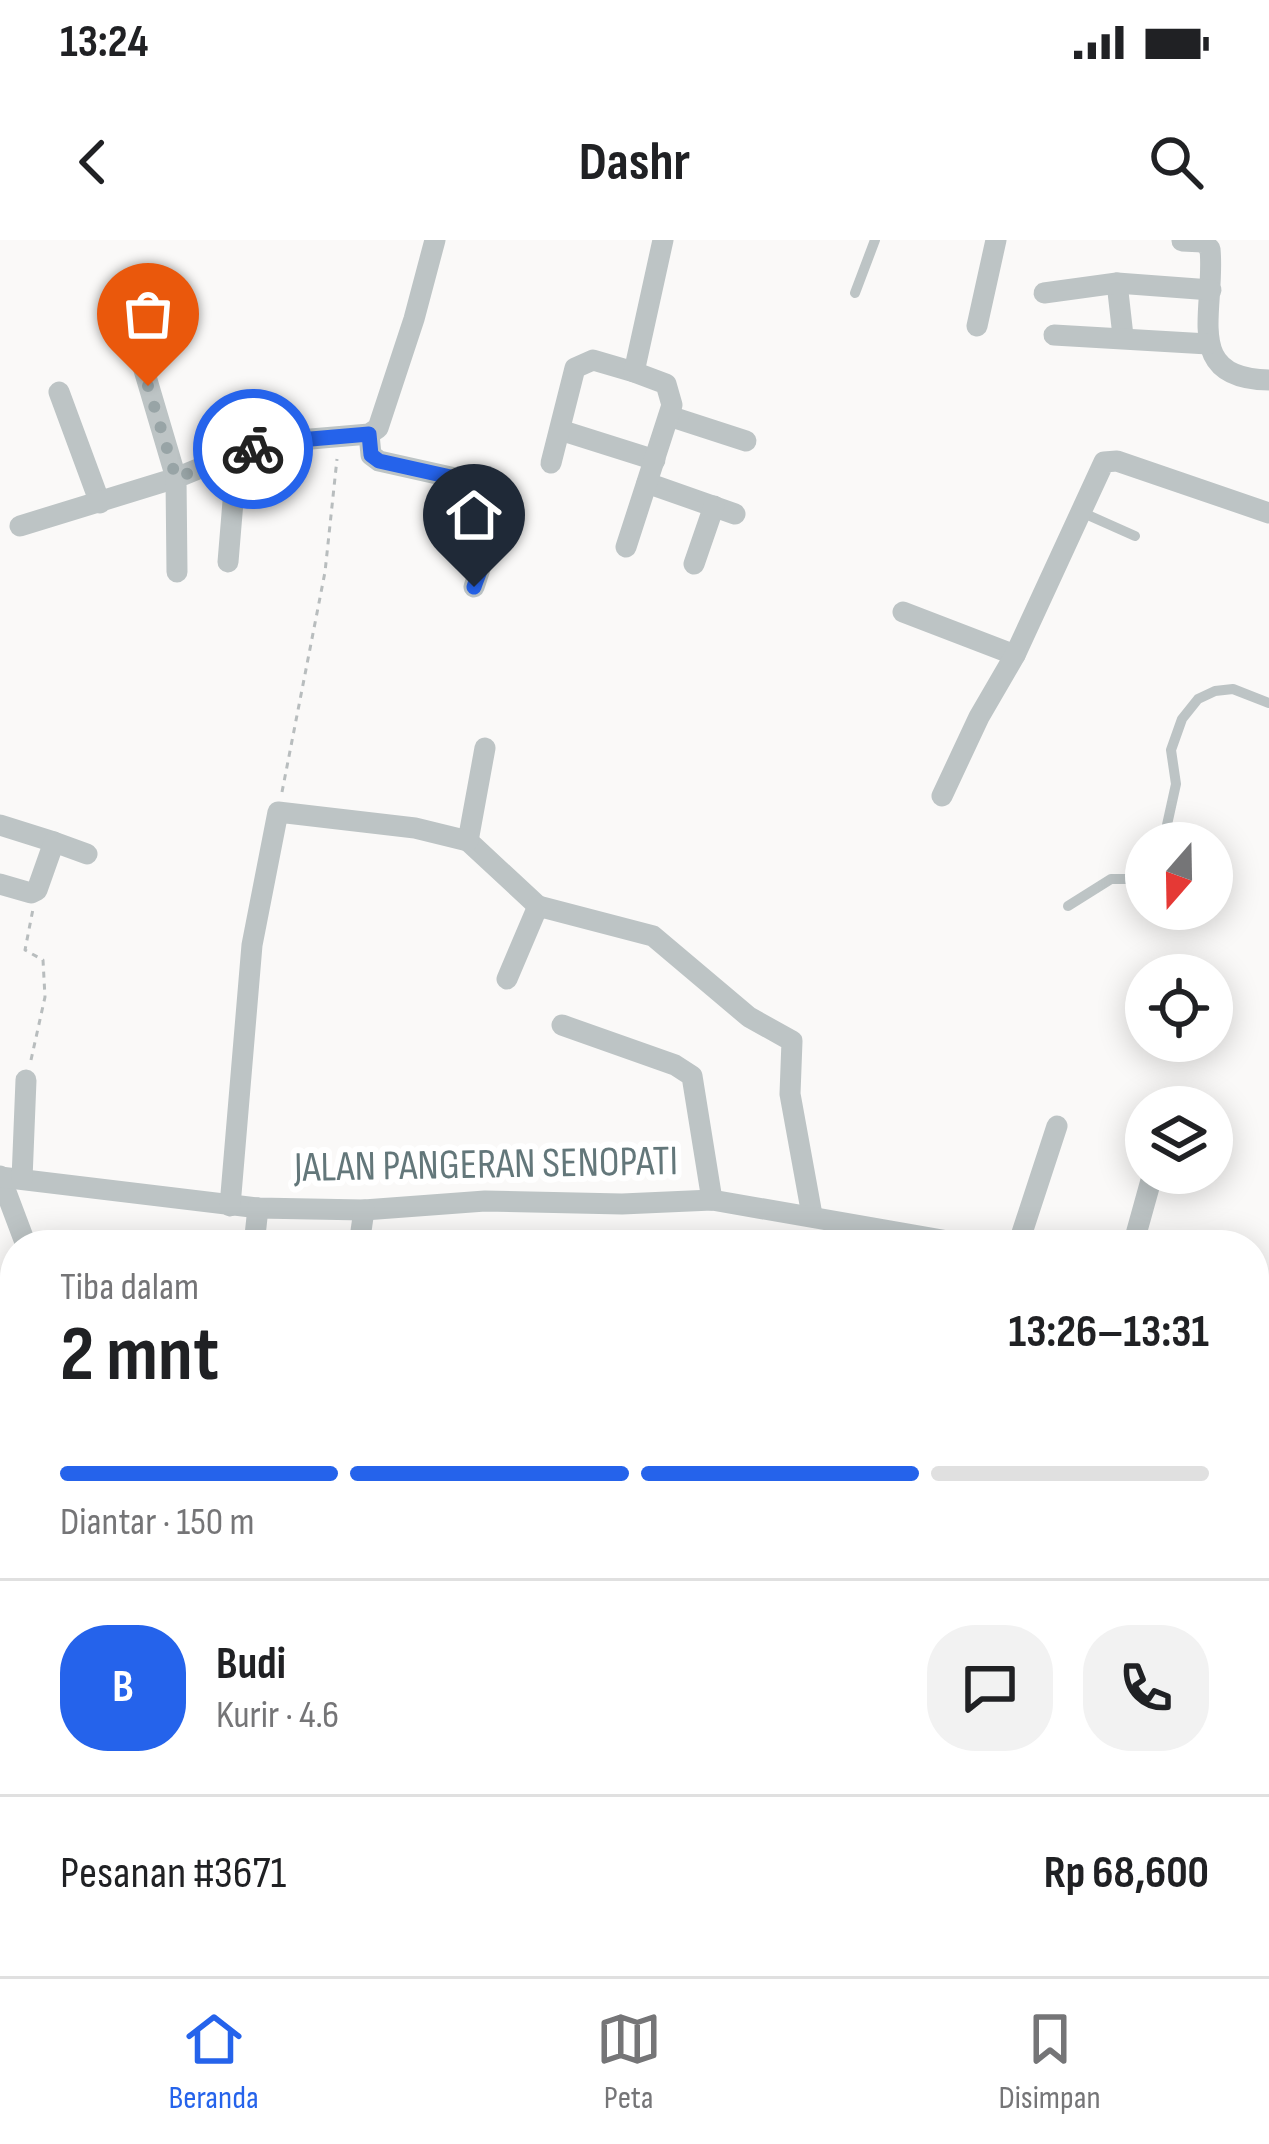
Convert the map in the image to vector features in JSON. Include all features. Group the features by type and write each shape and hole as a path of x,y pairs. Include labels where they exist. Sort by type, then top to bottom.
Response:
{"street":[{"path":"20,526 276,442 369,434 381,420 435,240"},
{"path":"634,372 662,240"},
{"path":"976,326 996,240"},
{"path":"1182,241 1209,246 1208,344 1218,366 1236,378 1269,380"},
{"path":"1044,293 1117,283 1211,290"},
{"path":"1117,283 1123,336"},
{"path":"1054,335 1208,344"},
{"path":"139,353 176,478 177,572"},
{"path":"550,463 574,368 593,360 666,384 672,405 626,547"},
{"path":"59,392 100,503"},
{"path":"669,416 746,441"},
{"path":"560,430 655,460"},
{"path":"369,434 371,455 379,461 473,482 495,502 495,523 474,587"},
{"path":"228,562 237,453"},
{"path":"942,796 1015,655 1102,464 1117,461 1269,513"},
{"path":"647,483 724,510 694,564"},
{"path":"903,612 1015,655"},
{"path":"468,841 485,748"},
{"path":"230,1206 252,945 278,812 415,828 468,841 538,906 653,936 748,1017 792,1041 790,1094 812,1215"},
{"path":"0,825 87,854"},
{"path":"0,884 31,893 37,890 54,842"},
{"path":"507,979 538,906"},
{"path":"562,1024 675,1065 692,1076 712,1199"},
{"path":"10,1220 8,1178 26,1080"},
{"path":"1023,1230 1057,1126"},
{"name":"JALAN PANGERAN SENOPATI","path":"8,1178 258,1208 364,1210 485,1201 622,1204 712,1199 892,1230"},
{"path":"1137,1230 1147,1194"},
{"path":"256,1230 258,1208"},
{"path":"361,1230 364,1210"}],"lane":[{"path":"855,292 875,240"},
{"path":"1081,512 1135,536"},
{"path":"1168,822 1176,784 1172,750 1182,719 1198,699 1232,689 1269,703"},
{"path":"1068,906 1111,879 1125,878"}],"path":[{"path":"278,812 325,572 339,437"},
{"path":"26,1080 45,997 43,960 25,950 37,890"}],"way so far":[{"path":"148,386 176,478 253,449"}],"route":[{"path":"253,449 276,442 369,434 371,455 379,461 473,482 485,489 495,502 495,523 474,587"}]}
